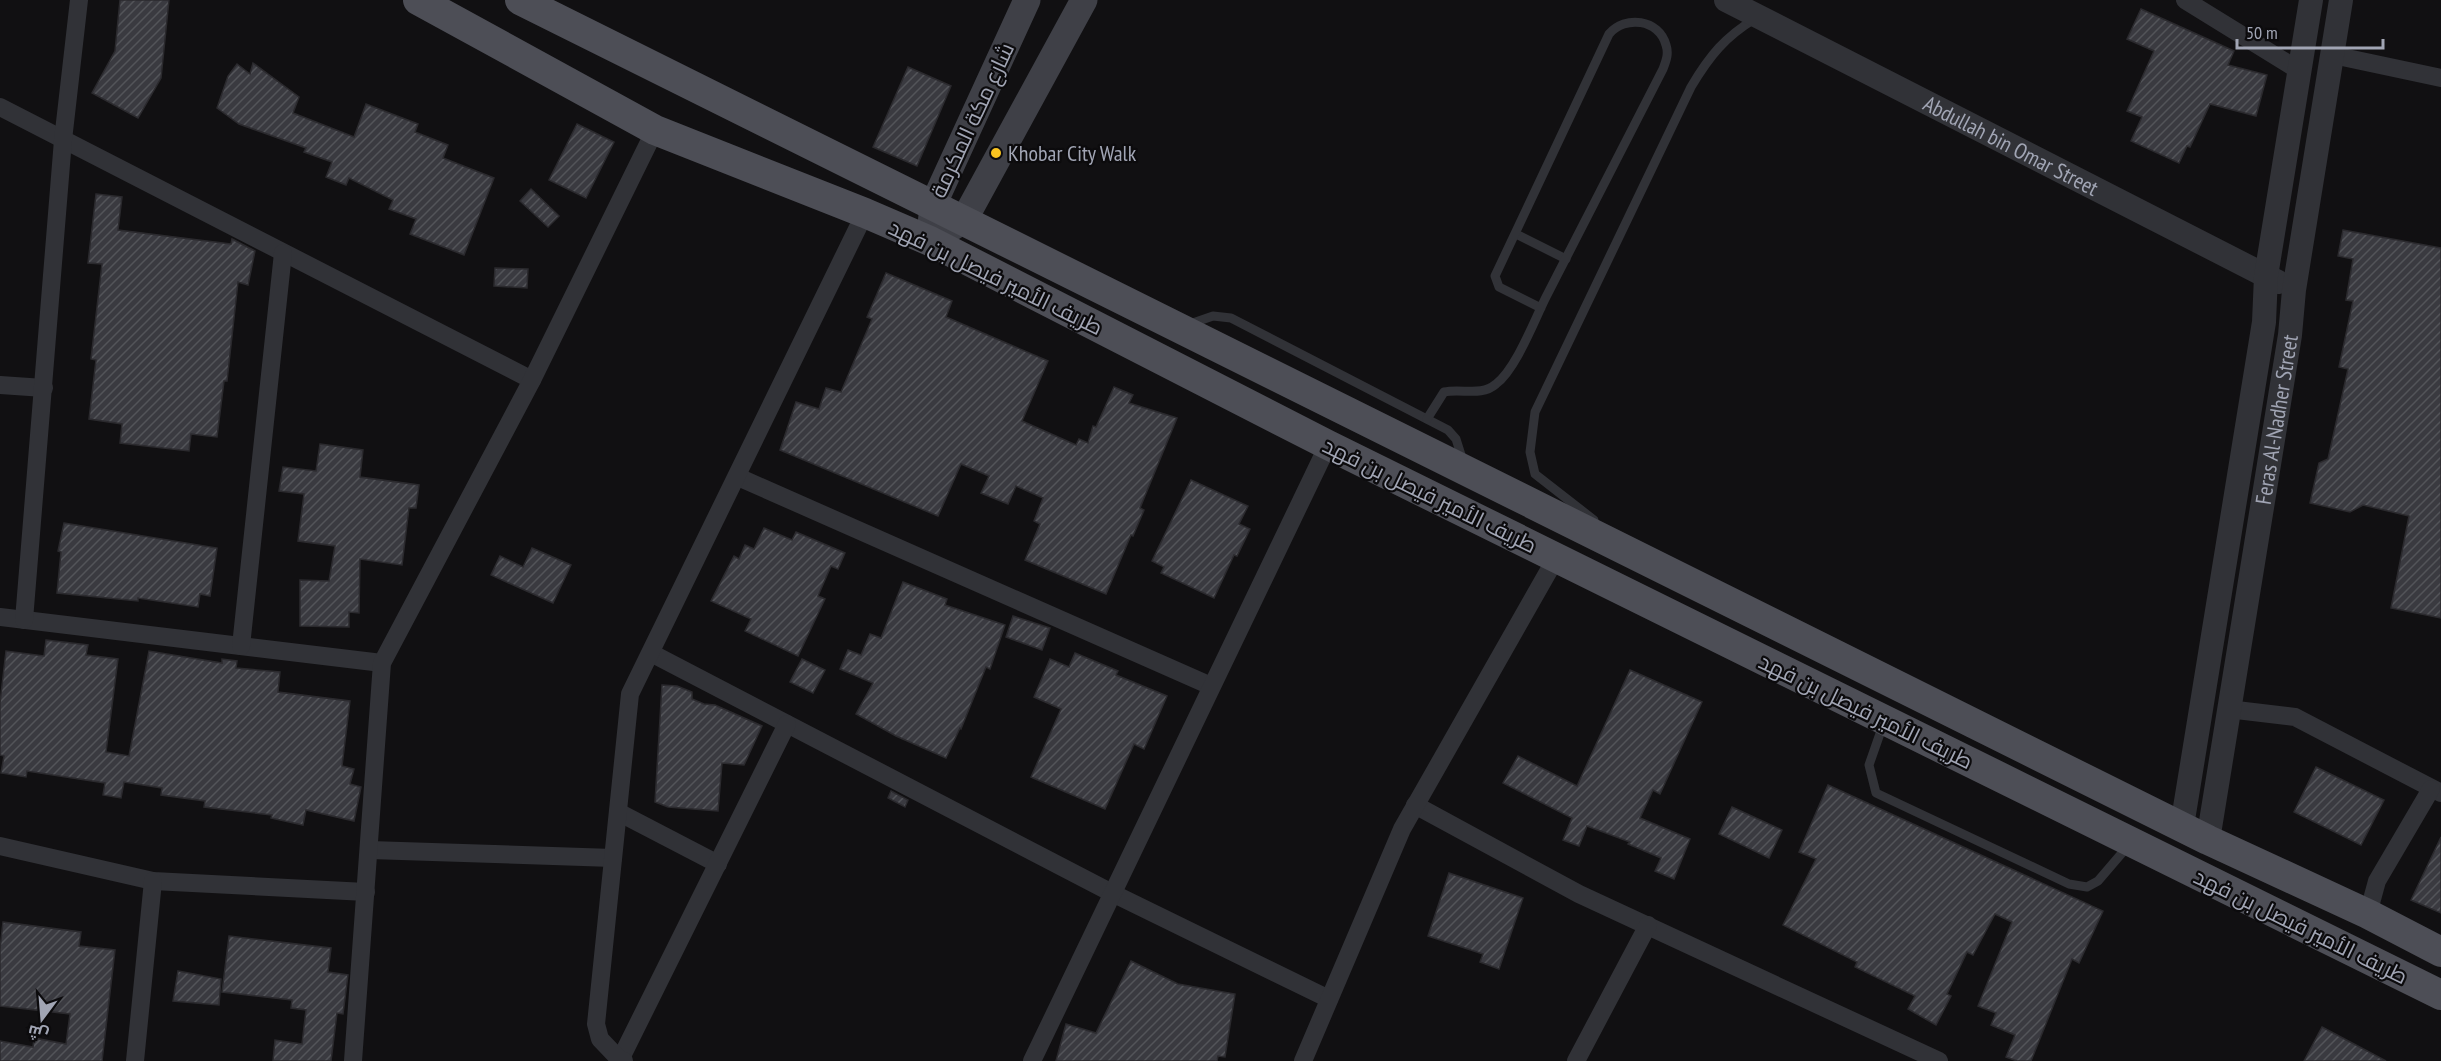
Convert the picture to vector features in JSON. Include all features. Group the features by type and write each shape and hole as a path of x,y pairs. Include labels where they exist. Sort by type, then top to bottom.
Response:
{"main road":[{"name":"طريف الأمير فيصل بن فهد","path":"418,0 655,130 865,213 930,242 1328,445 2441,995"},
{"name":"طريف الأمير فيصل بن فهد","path":"520,0 2208,840 2368,914 2441,952"},
{"name":"شارع مكة المكرمة","path":"930,242 933,205 1027,0"},
{"name":"شارع مكة المكرمة","path":"930,242 964,220 1084,0"}],"street":[{"path":"24,620 63,140 79,0"},
{"name":"Abdullah bin Omar Street","path":"1726,0 2294,290"},
{"path":"2185,0 2300,71"},
{"name":"Feras Al-Nadher Street","path":"2182,826 2264,322 2266,276 2311,0"},
{"name":"Feras Al-Nadher Street","path":"2208,840 2290,335 2294,290 2341,0"},
{"path":"2333,55 2441,78"},
{"path":"0,107 532,380"},
{"path":"352,1061 370,850 382,663 532,380 655,130"},
{"path":"787,724 622,1061 600,1039 596,1024 630,694 865,213"},
{"path":"241,646 283,253"},
{"path":"0,385 44,388"},
{"path":"1032,1061 1210,686 1328,445"},
{"path":"738,477 1210,686"},
{"path":"1303,1061 1402,829 1556,558"},
{"path":"0,617 382,663"},
{"path":"651,653 1112,893 1329,999"},
{"path":"2228,709 2295,717 2436,791 2377,881 2368,914"},
{"path":"1415,805 1579,894 1939,1061"},
{"path":"618,812 718,864"},
{"path":"0,846 153,881 366,892"},
{"path":"370,850 613,858"},
{"path":"135,1061 153,881"},
{"path":"1576,1061 1648,925"}],"lane":[{"path":"1640,556 1535,474 1530,452 1534,412 1691,87 1720,45 1734,31 1759,16"},
{"path":"1427,419 1444,392 1457,389 1481,392 1495,385 1508,373 1663,69 1667,47 1658,30 1635,21 1616,25 1609,34 1495,276 1499,287 1541,308"},
{"path":"1516,234 1566,259"},
{"path":"1179,327 1213,316 1231,318 1448,430 1456,439 1465,469"},
{"path":"1884,720 1869,765 1876,793 2069,884 2087,887 2098,881 2132,842"}],"building":[{"path":"120,0 169,0 161,78 138,118 92,93 115,51"},
{"path":"2141,9 2234,51 2228,65 2267,75 2256,116 2210,104 2190,147 2187,146 2179,163 2131,141 2142,117 2127,111 2154,51 2127,39"},
{"path":"253,63 299,97 293,113 354,137 366,104 418,124 415,132 448,145 443,158 494,178 464,255 410,234 416,219 389,209 393,200 349,178 346,185 326,177 332,162 304,152 306,148 239,124 217,108 228,76 237,64 250,74"},
{"path":"908,67 951,86 917,166 873,147"},
{"path":"577,124 614,142 586,198 549,180"},
{"path":"531,189 559,216 548,227 520,201"},
{"path":"96,194 122,197 118,230 231,244 232,239 255,251 248,285 238,282 227,381 224,381 217,437 191,434 189,451 120,443 122,424 89,419 96,360 91,359 102,264 88,263"},
{"path":"2343,230 2441,248 2441,618 2391,608 2409,516 2363,505 2350,512 2310,503 2319,463 2328,459 2348,369 2339,367 2353,301 2346,300 2353,259 2338,256"},
{"path":"495,268 528,269 527,288 494,286"},
{"path":"886,273 952,301 946,317 1048,361 1022,421 1076,445 1079,439 1088,443 1093,426 1096,427 1114,387 1133,395 1129,403 1177,418 1140,508 1144,510 1106,594 1025,560 1040,524 1034,521 1043,498 1016,486 1008,504 981,493 989,476 961,464 938,516 780,450 796,402 819,409 826,388 841,392 872,319 867,317"},
{"path":"320,444 363,450 360,477 419,485 416,508 409,508 402,565 360,559 359,613 349,612 349,627 300,626 300,580 329,581 335,546 298,541 304,494 279,491 283,467 316,471"},
{"path":"1191,480 1248,506 1239,524 1250,529 1237,556 1234,555 1214,598 1161,573 1164,567 1152,561"},
{"path":"64,523 217,548 210,596 200,594 198,607 138,598 138,601 57,593 61,552 58,551"},
{"path":"764,528 792,540 796,532 845,553 838,569 831,566 818,596 825,599 798,656 745,631 751,619 711,601 734,556 739,559 745,545 754,549"},
{"path":"532,548 571,565 553,603 491,575 500,556 523,567"},
{"path":"903,582 947,599 945,605 1005,625 990,669 986,667 961,729 946,758 896,736 856,714 873,683 840,669 848,650 861,655 870,634 881,638"},
{"path":"1013,616 1050,628 1042,650 1006,637"},
{"path":"46,640 88,645 86,655 118,659 106,752 129,756 149,651 222,663 222,659 237,661 236,668 280,672 278,692 350,701 342,766 354,769 350,784 361,787 354,821 306,810 303,825 271,818 272,815 204,807 205,801 161,795 162,788 124,782 121,798 103,795 105,783 27,771 26,777 1,773 4,756 0,755 0,703 6,651 44,656"},
{"path":"1075,653 1118,671 1116,675 1167,696 1144,749 1134,744 1105,809 1031,777 1061,709 1034,697 1050,659 1069,667"},
{"path":"802,659 825,670 813,693 790,682"},
{"path":"1630,670 1702,702 1660,794 1653,790 1640,818 1690,839 1674,879 1655,871 1661,858 1628,844 1630,842 1587,826 1579,846 1563,840 1572,818 1503,783 1518,756 1577,786"},
{"path":"662,685 677,686 692,692 692,699 704,704 715,705 762,726 744,765 722,763 718,811 668,807 655,802"},
{"path":"2316,767 2384,800 2361,845 2294,812"},
{"path":"1828,785 2103,911 2079,963 2072,959 2031,1061 2017,1061 2006,1057 2015,1035 1991,1025 1996,1013 1978,1006 2012,922 1995,914 1973,955 1967,952 1947,994 1951,996 1936,1025 1908,1009 1915,996 1855,967 1857,962 1783,925 1816,859 1799,852"},
{"path":"891,791 908,800 905,807 888,798"},
{"path":"1732,807 1782,830 1769,858 1719,834"},
{"path":"2441,837 2441,913 2411,900"},
{"path":"1449,873 1523,898 1499,969 1480,962 1483,954 1428,936"},
{"path":"3,922 81,932 79,946 115,950 102,1061 0,1061 0,1041 33,1047 34,1038 66,1044 70,1014 0,1006 0,949"},
{"path":"229,936 331,948 328,972 348,975 343,1014 337,1013 331,1061 273,1061 275,1040 302,1044 306,1010 291,1008 292,1000 222,992"},
{"path":"1131,961 1178,984 1235,994 1225,1057 1218,1056 1217,1061 1056,1061 1066,1024 1096,1033"},
{"path":"178,971 221,979 219,1005 173,1001"},
{"path":"2322,1027 2386,1061 2304,1061"}],"place":[{"name":"Khobar City Walk","path":"996,153"}]}
